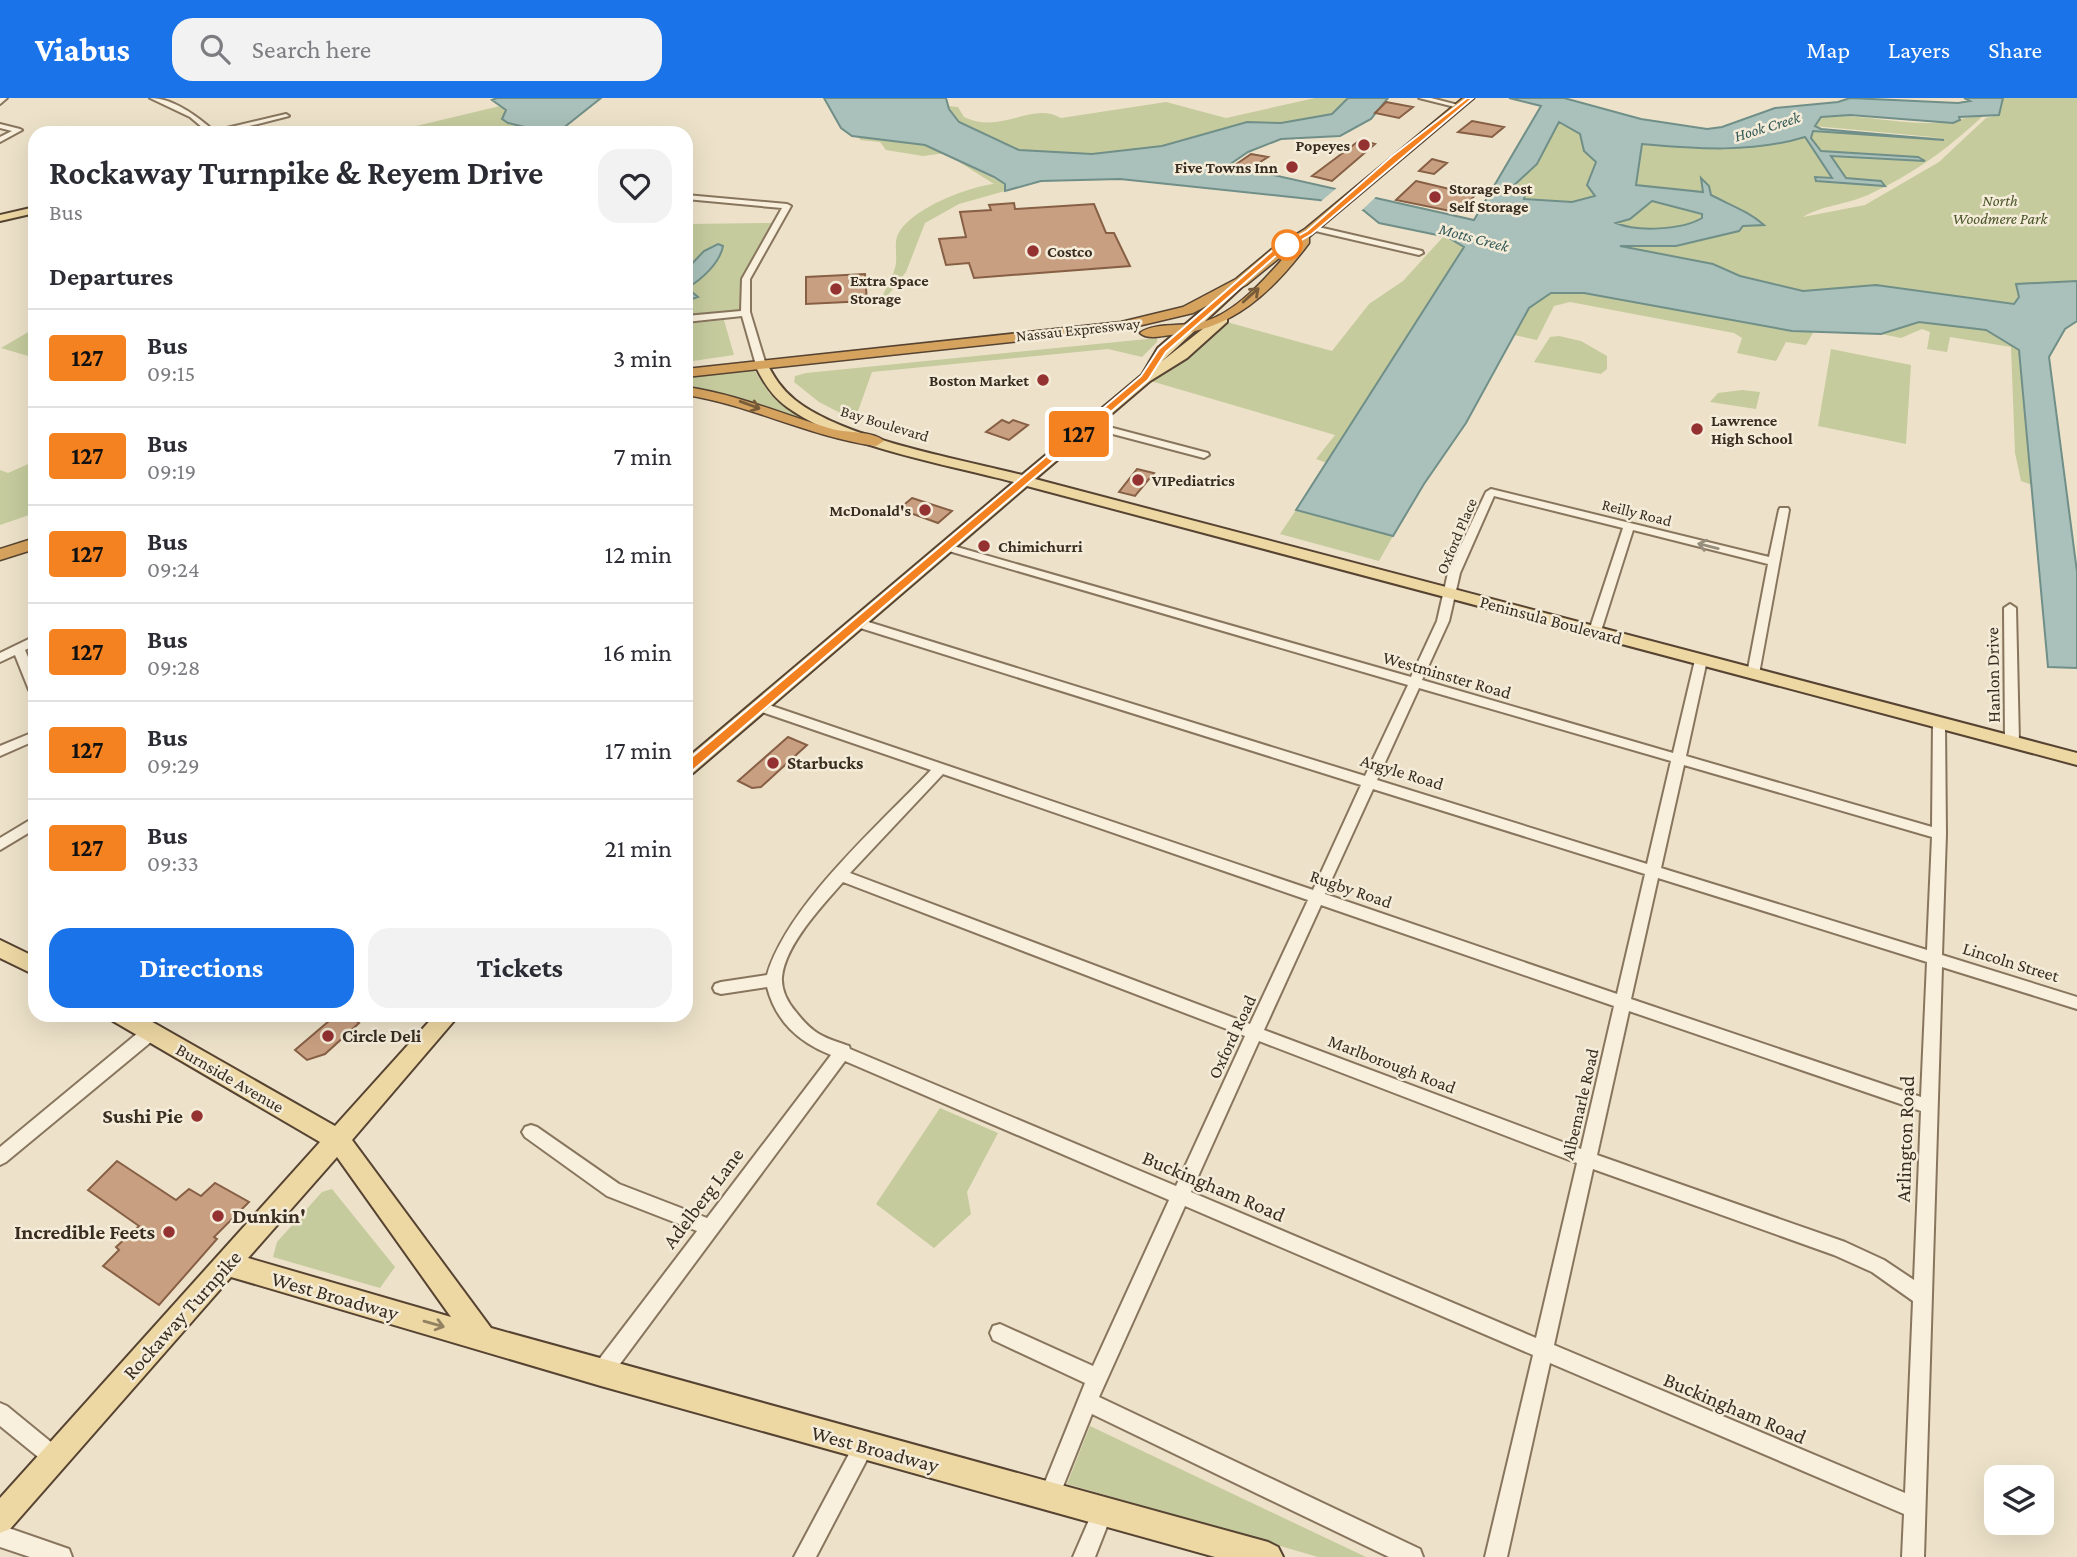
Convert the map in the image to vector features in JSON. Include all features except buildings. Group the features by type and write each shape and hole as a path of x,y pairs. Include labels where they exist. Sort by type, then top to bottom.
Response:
{"highway":[{"path":"1241,282 1276,252 1312,230 1469,98"},
{"path":"1223,319 1294,256 1312,230"},
{"name":"Nassau Expressway","path":"906,351 972,340 1146,322 1196,307 1241,282"},
{"name":"Nassau Expressway","path":"693,372 906,351 977,349 1186,329 1223,319"},
{"path":"693,392 723,397 852,440 876,441"},
{"path":"0,555 28,545"}],"main road":[{"path":"0,218 28,212"},
{"path":"1144,378 1163,351 1241,282"},
{"path":"693,763 1144,378 1182,355 1223,319"},
{"name":"Bay Boulevard","path":"761,365 773,389 785,400 835,427 876,441 1025,480"},
{"name":"Peninsula Boulevard","path":"1025,480 2077,759"},
{"path":"3,954 28,964"},
{"name":"Burnside Avenue","path":"133,1022 338,1140"},
{"name":"Rockaway Turnpike","path":"0,1519 442,1022"},
{"path":"338,1140 483,1339"},
{"name":"West Broadway","path":"227,1264 601,1373 1268,1557"}],"street":[{"path":"0,102 4,98"},
{"path":"153,98 192,116 204,126"},
{"path":"1422,98 1460,106"},
{"path":"243,126 286,116"},
{"path":"0,126 18,130 0,140"},
{"name":"Bay Boulevard","path":"693,198 787,206 746,279 743,293 745,313 761,365"},
{"path":"1312,230 1419,253"},
{"path":"693,317 745,313"},
{"path":"1090,425 1204,454"},
{"name":"Oxford Place","path":"1451,594 1454,573 1491,492"},
{"name":"Reilly Road","path":"1491,492 1628,530 1775,562"},
{"path":"1753,674 1784,510"},
{"path":"1595,631 1628,530"},
{"name":"Westminster Road","path":"946,547 1939,834"},
{"name":"Oxford Road","path":"1049,1497 1097,1378 1443,621 1451,594"},
{"name":"Hanlon Drive","path":"2010,608 2012,742"},
{"name":"Argyle Road","path":"858,623 1934,959"},
{"path":"0,657 28,644"},
{"path":"19,649 28,672"},
{"name":"Albemarle Road","path":"1496,1557 1701,660"},
{"name":"Rugby Road","path":"761,707 1929,1107"},
{"name":"Arlington Road","path":"1913,1557 1939,834 1939,723"},
{"path":"0,751 28,738"},
{"path":"721,988 774,980 776,962 804,918 940,769"},
{"path":"0,845 28,827"},
{"name":"Marlborough Road","path":"842,876 1587,1158 1839,1248 1878,1266 1923,1297"},
{"name":"Lincoln Street","path":"1934,959 2077,1003"},
{"name":"Buckingham Road","path":"774,980 779,1000 812,1040 1915,1508"},
{"path":"0,1157 151,1032"},
{"name":"Adelberg Lane","path":"601,1373 843,1051"},
{"path":"531,1132 613,1190 709,1227"},
{"path":"1000,1333 1097,1378"},
{"path":"1088,1402 1412,1557"},
{"path":"0,1412 55,1458"},
{"path":"805,1557 864,1446"},
{"path":"1084,1557 1103,1511"},
{"path":"0,1536 61,1557"}],"green space":[{"path":"1315,98 1348,98 1332,114 1281,123 1247,122 1162,146 1092,154 1019,150 959,122 948,106 958,107 964,117 978,122 1003,121 1038,113 1061,118 1166,102 1226,118"},
{"name":"North Woodmere Park","path":"2003,98 2077,98 2077,281 2016,285 2019,297 2014,304 1803,291 1740,276 1713,264 1615,245 1676,246 1742,226 1762,225 1749,214 1719,199 1636,185 1642,144 1745,148 1805,137 1833,178 1881,181 1846,178 1830,156 1923,161 1918,157 1821,151 1811,138 1813,130 1943,138 1814,126 1822,116 1930,123 1983,116 1943,150 1901,178 1868,195 1803,217 1865,205 1939,162 1986,118 1999,115"},
{"path":"500,106 506,110 503,119 520,126 416,126"},
{"path":"1560,121 1580,134 1584,151 1596,162 1587,185 1596,196 1572,202 1524,199 1524,195 1510,189 1537,164"},
{"path":"859,137 924,145 946,153 923,156 886,150 880,142 860,140"},
{"path":"956,160 1005,184 1005,191 959,204 925,223 906,272 878,308 895,268 896,241 903,227 925,209 939,202 994,184"},
{"path":"1651,201 1703,214 1702,218 1683,225 1659,228 1635,228 1615,223 1630,219"},
{"path":"772,223 740,292 742,310 693,314 693,224"},
{"path":"1443,237 1465,247 1327,463 1316,459 1335,435 1144,379 1223,321 1332,351 1369,304 1403,281"},
{"path":"1551,293 1584,293 1792,331 1814,331 1806,345 1786,342 1776,361 1737,353 1742,338 1734,333 1570,302 1554,306 1537,340 1514,335 1529,307"},
{"path":"724,320 734,355 693,361 693,323"},
{"path":"1919,322 1986,330 2019,350 2032,485 2021,481 2015,453 2011,347 1950,337 1947,352 1927,349 1930,332 1922,329 1901,338 1881,334"},
{"path":"28,332 28,356 1,348"},
{"path":"1559,336 1581,341 1607,356 1607,369 1601,374 1534,362 1550,337"},
{"path":"1157,338 1157,342 1142,357 1108,349 872,372 858,411 850,418 819,402 794,382 795,376 806,373"},
{"path":"1831,349 1911,365 1906,444 1818,426"},
{"path":"752,366 769,393 814,427 729,396 693,388 693,374"},
{"path":"1742,390 1760,392 1756,409 1710,402 1718,393"},
{"path":"28,464 28,515 0,525 0,470 8,473"},
{"path":"1296,510 1393,536 1379,561 1280,534"},
{"path":"940,1108 998,1133 967,1192 971,1214 934,1248 876,1204"},
{"path":"332,1189 395,1267 380,1288 273,1257 277,1242 322,1192"},
{"path":"1090,1426 1366,1557 1318,1557 1067,1484"}],"water":[{"path":"601,98 566,126 520,126 508,123 502,119 506,110 492,100"},
{"path":"824,98 946,98 949,109 959,122 1019,150 1092,154 1162,146 1247,122 1281,123 1332,114 1348,98 1388,98 1371,119 1340,136 1281,139 1248,152 1229,165 1474,220 1541,106 1509,98 1564,98 1641,119 1707,129 1722,127 1775,108 1838,102 1850,98 1958,103 1970,101 1964,98 2003,98 1999,115 1959,117 1960,120 1953,123 1850,115 1821,117 1815,126 1821,129 1944,140 1813,131 1811,138 1821,151 1918,157 1925,161 1831,156 1846,178 1881,181 1885,186 1816,181 1815,177 1832,178 1805,137 1745,148 1642,144 1636,185 1703,192 1701,178 1709,186 1711,195 1764,225 1743,226 1739,231 1676,246 1620,246 1713,264 1740,276 1803,291 1876,285 2014,304 2019,297 2016,284 2077,281 2077,321 2065,329 2049,357 2077,572 2077,668 2048,667 2019,350 1986,330 1919,322 1881,334 1792,331 1584,293 1551,293 1529,308 1466,423 1424,484 1393,536 1296,510 1464,247 1447,237 1379,223 1363,210 1319,200 1120,179 1041,181 1005,191 1005,184 994,177 925,145 852,136 841,128","holes":["1559,122 1580,134 1584,151 1596,162 1587,185 1595,196 1572,202 1524,199 1525,195 1510,189 1537,164","1652,201 1702,214 1702,218 1683,225 1659,228 1635,228 1616,223 1630,219"]},
{"path":"718,244 723,246 714,265 693,284 693,263 704,251"}],"pier":[{"path":"1339,186 1380,193 1360,212 1319,203"}],"bus line":[{"name":"127","path":"693,763 1144,378 1163,351 1186,329 1276,252 1309,232 1469,98"}],"place":[{"name":"Popeyes","path":"1364,145"},
{"name":"Five Towns Inn","path":"1292,167"},
{"name":"Storage Post Self Storage","path":"1435,197"},
{"name":"Costco","path":"1033,251"},
{"name":"Extra Space Storage","path":"836,289"},
{"name":"Boston Market","path":"1043,380"},
{"name":"Lawrence High School","path":"1697,429"},
{"name":"VIPediatrics","path":"1138,480"},
{"name":"McDonald's","path":"925,510"},
{"name":"Chimichurri","path":"984,546"},
{"name":"Starbucks","path":"773,763"},
{"name":"Circle Deli","path":"328,1036"},
{"name":"Sushi Pie","path":"197,1116"},
{"name":"Dunkin'","path":"218,1216"},
{"name":"Incredible Feets","path":"169,1232"}],"water label":[{"name":"Hook Creek","path":"1767,126"},
{"name":"Motts Creek","path":"1474,237"}]}
